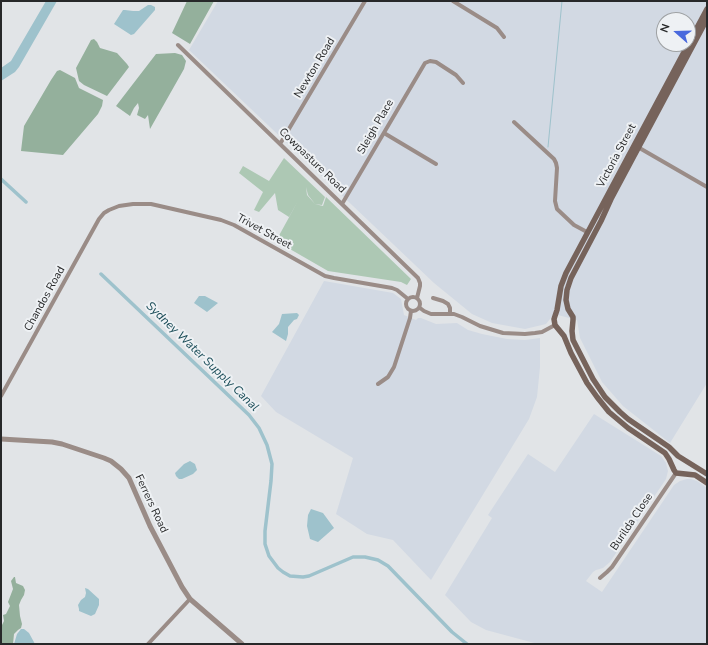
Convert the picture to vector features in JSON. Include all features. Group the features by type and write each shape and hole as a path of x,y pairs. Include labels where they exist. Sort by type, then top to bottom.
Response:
{"main road":[{"name":"Victoria Street","path":"570,312 566,300 568,284 601,221 636,146 707,9"},
{"name":"Victoria Street","path":"555,316 559,292 563,280 587,232 707,19"},
{"path":"707,474 675,454 628,419 605,397 593,379 573,340 573,317 570,312 564,310 559,312 555,316 554,320 556,326 564,336 587,383 602,404 614,417 665,453 674,470 680,473 695,475 707,483"},
{"path":"556,326 559,329 565,330 572,325"},
{"path":"673,467 676,460 684,460"},
{"path":"680,473 688,468 684,460"}],"street":[{"name":"Newton Road","path":"280,144 365,1"},
{"path":"453,1 497,28 504,37"},
{"name":"Cowpasture Road","path":"178,46 418,278 420,286 417,298"},
{"path":"426,55 428,61 436,62 453,72 463,83"},
{"name":"Sleigh Place","path":"342,204 422,66 428,61"},
{"path":"514,122 554,160 557,168 555,201 558,209 574,225 587,232"},
{"path":"384,133 436,164"},
{"path":"636,146 707,187"},
{"name":"Trivet Street","path":"106,211 119,206 148,203 216,218 234,225 322,274 334,278 392,288 408,299"},
{"name":"Chandos Road","path":"1,396 99,219 106,211"},
{"path":"420,308 416,311 411,311 406,305 408,299 412,297 419,299 421,304 420,308 424,312 431,314 454,314 480,326 504,333 535,333 542,332 556,326"},
{"path":"433,298 448,304 450,314"},
{"path":"378,384 388,377 394,367 411,311"},
{"name":"Ferrers Road","path":"1,439 62,444 104,458 121,469 129,478 150,526 182,587 190,599 242,644"},
{"name":"Burilda Close","path":"600,578 612,567 680,473"},
{"path":"148,644 190,599"}],"shaded area":[{"path":"218,1 707,1 707,383 670,443 623,406 602,382 580,338 577,320 554,314 546,324 525,329 492,323 472,314 434,283 189,50"},
{"path":"324,281 393,293 401,299 404,315 416,320 421,318 436,324 457,323 468,330 507,339 525,340 540,338 540,367 537,397 529,419 431,580 393,540 367,534 336,514 353,458 276,412 261,396"},
{"path":"594,414 661,456 666,463 668,471 666,479 610,562 603,568 593,572 586,581 602,592 674,485 687,479 697,481 707,488 707,644 538,644 486,630 471,622 445,595 492,518 488,515 528,454 555,472"}],"green space":[{"path":"187,1 214,1 190,44 172,33"},
{"path":"94,39 100,48 117,53 129,67 107,96 79,81 76,68 91,40"},
{"path":"175,53 182,55 186,61 184,69 150,129 148,115 145,119 137,115 139,108 138,103 130,116 116,106 156,54"},
{"path":"60,70 75,78 79,88 103,100 102,106 98,114 63,155 21,151 24,126 51,80 57,71"},
{"path":"284,158 325,197 322,205 315,204 323,206 326,197 411,279 407,285 401,282 328,271 276,241 298,201 289,217 278,210 275,193 259,212 254,210 263,192 239,173 243,166 269,181"},
{"path":"14,577 16,583 23,586 25,590 19,605 22,624 21,628 14,634 13,644 1,644 2,625 4,621 3,615 6,614 10,606 8,602 13,589 11,581"}],"water":[{"path":"46,1 57,1 19,67 15,72 1,81 1,68 11,61"},
{"path":"148,5 155,7 155,10 134,34 131,35 114,24 123,10 139,11"},
{"path":"199,296 205,296 218,303 207,312 194,303"},
{"path":"297,313 299,315 297,319 294,320 288,327 286,341 272,332 279,324 282,314"},
{"path":"190,461 195,464 197,470 193,474 179,479 175,473 184,464"},
{"path":"311,509 323,513 334,528 318,542 310,539 307,526 308,515"},
{"path":"85,588 99,599 99,605 95,614 91,616 79,611 78,605 85,597"},
{"path":"21,629 24,629 29,633 35,644 14,644 17,634"}],"waterway":[{"path":"548,147 562,1"},
{"name":"Sydney Water Supply Canal","path":"1,179 26,202"},
{"name":"Sydney Water Supply Canal","path":"101,274 249,415 259,428 267,445 272,464 265,544 269,556 278,568 290,576 303,577 309,576 353,557 365,557 378,560 388,566 452,632 467,644"}]}
